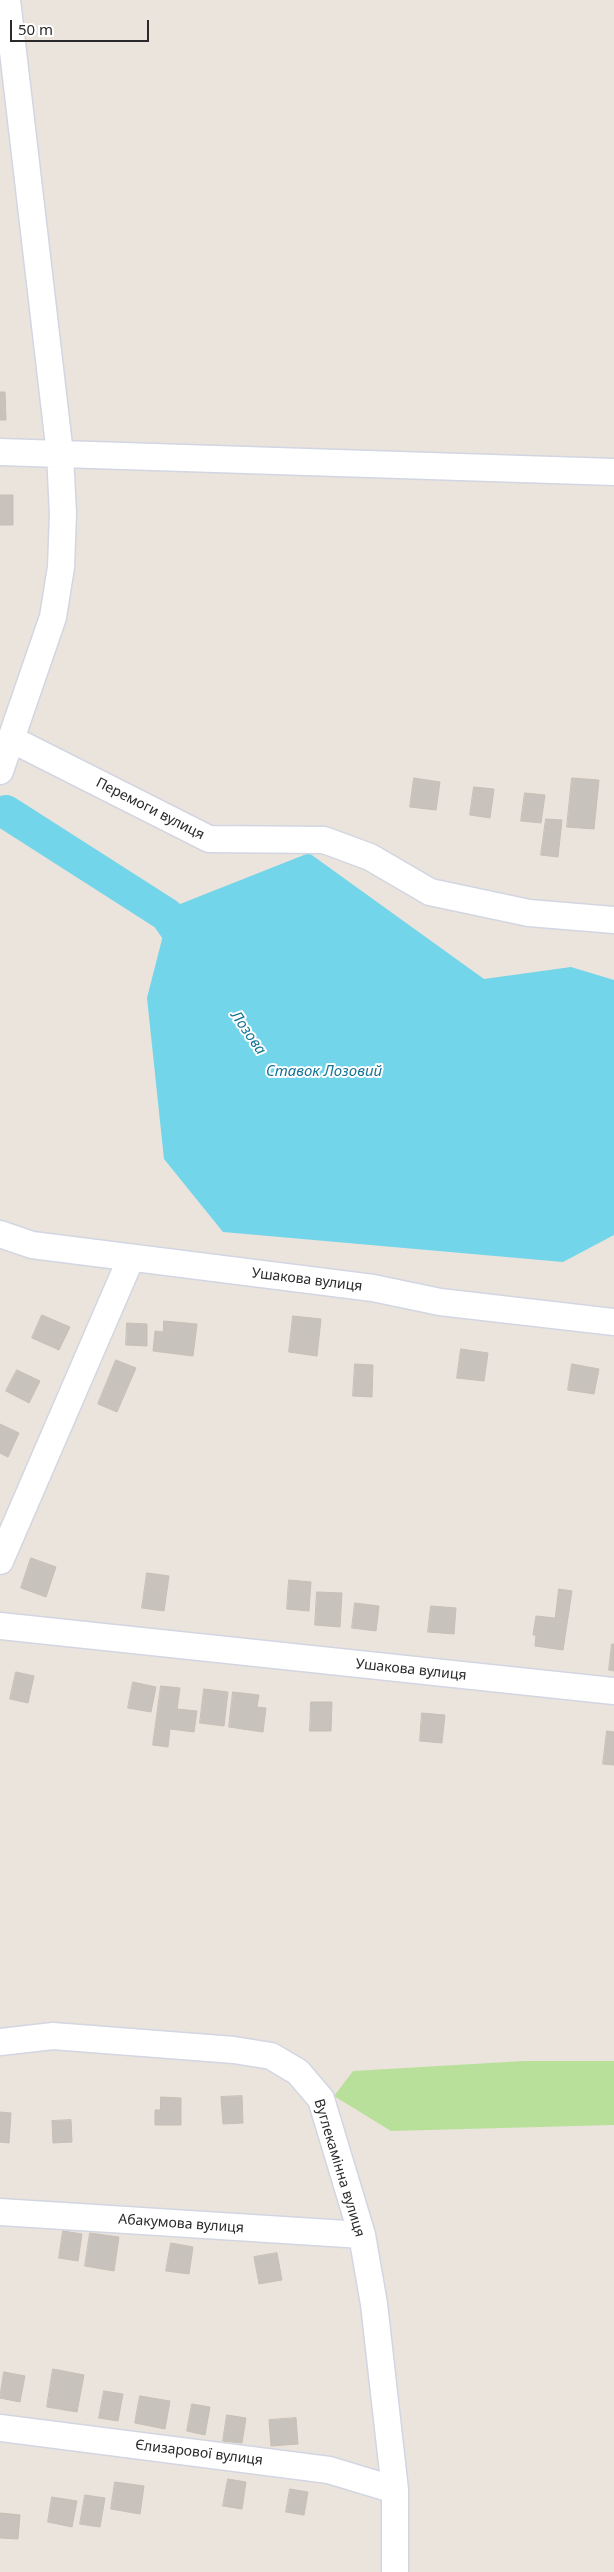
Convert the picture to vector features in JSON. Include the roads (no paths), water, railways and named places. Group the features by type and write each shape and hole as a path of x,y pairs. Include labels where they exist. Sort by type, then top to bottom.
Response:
{"street":[{"path":"0,771 52,617 61,568 63,514 60,454 7,0"},
{"path":"0,452 614,472"},
{"name":"Перемоги вулиця","path":"11,738 209,840 324,840 370,857 430,892 529,913 614,920"},
{"name":"Ушакова вулиця","path":"0,1234 32,1245 373,1288 440,1302 614,1322"},
{"path":"0,1562 132,1258"},
{"name":"Ушакова вулиця","path":"0,1626 614,1691"},
{"name":"Вуглекамінна вулиця","path":"0,2042 53,2036 234,2050 271,2056 298,2072 321,2099 362,2235 374,2304 395,2490 395,2572"},
{"name":"Абакумова вулиця","path":"0,2212 362,2235"},
{"name":"Єлизарової вулиця","path":"0,2428 329,2470 395,2490"}],"water":[{"name":"Ставок Лозовий","path":"309,853 484,979 571,967 614,980 614,1235 563,1262 223,1232 164,1159 147,998 170,908"}],"waterway":[{"name":"Лозова","path":"6,812 167,915 194,954"}]}
